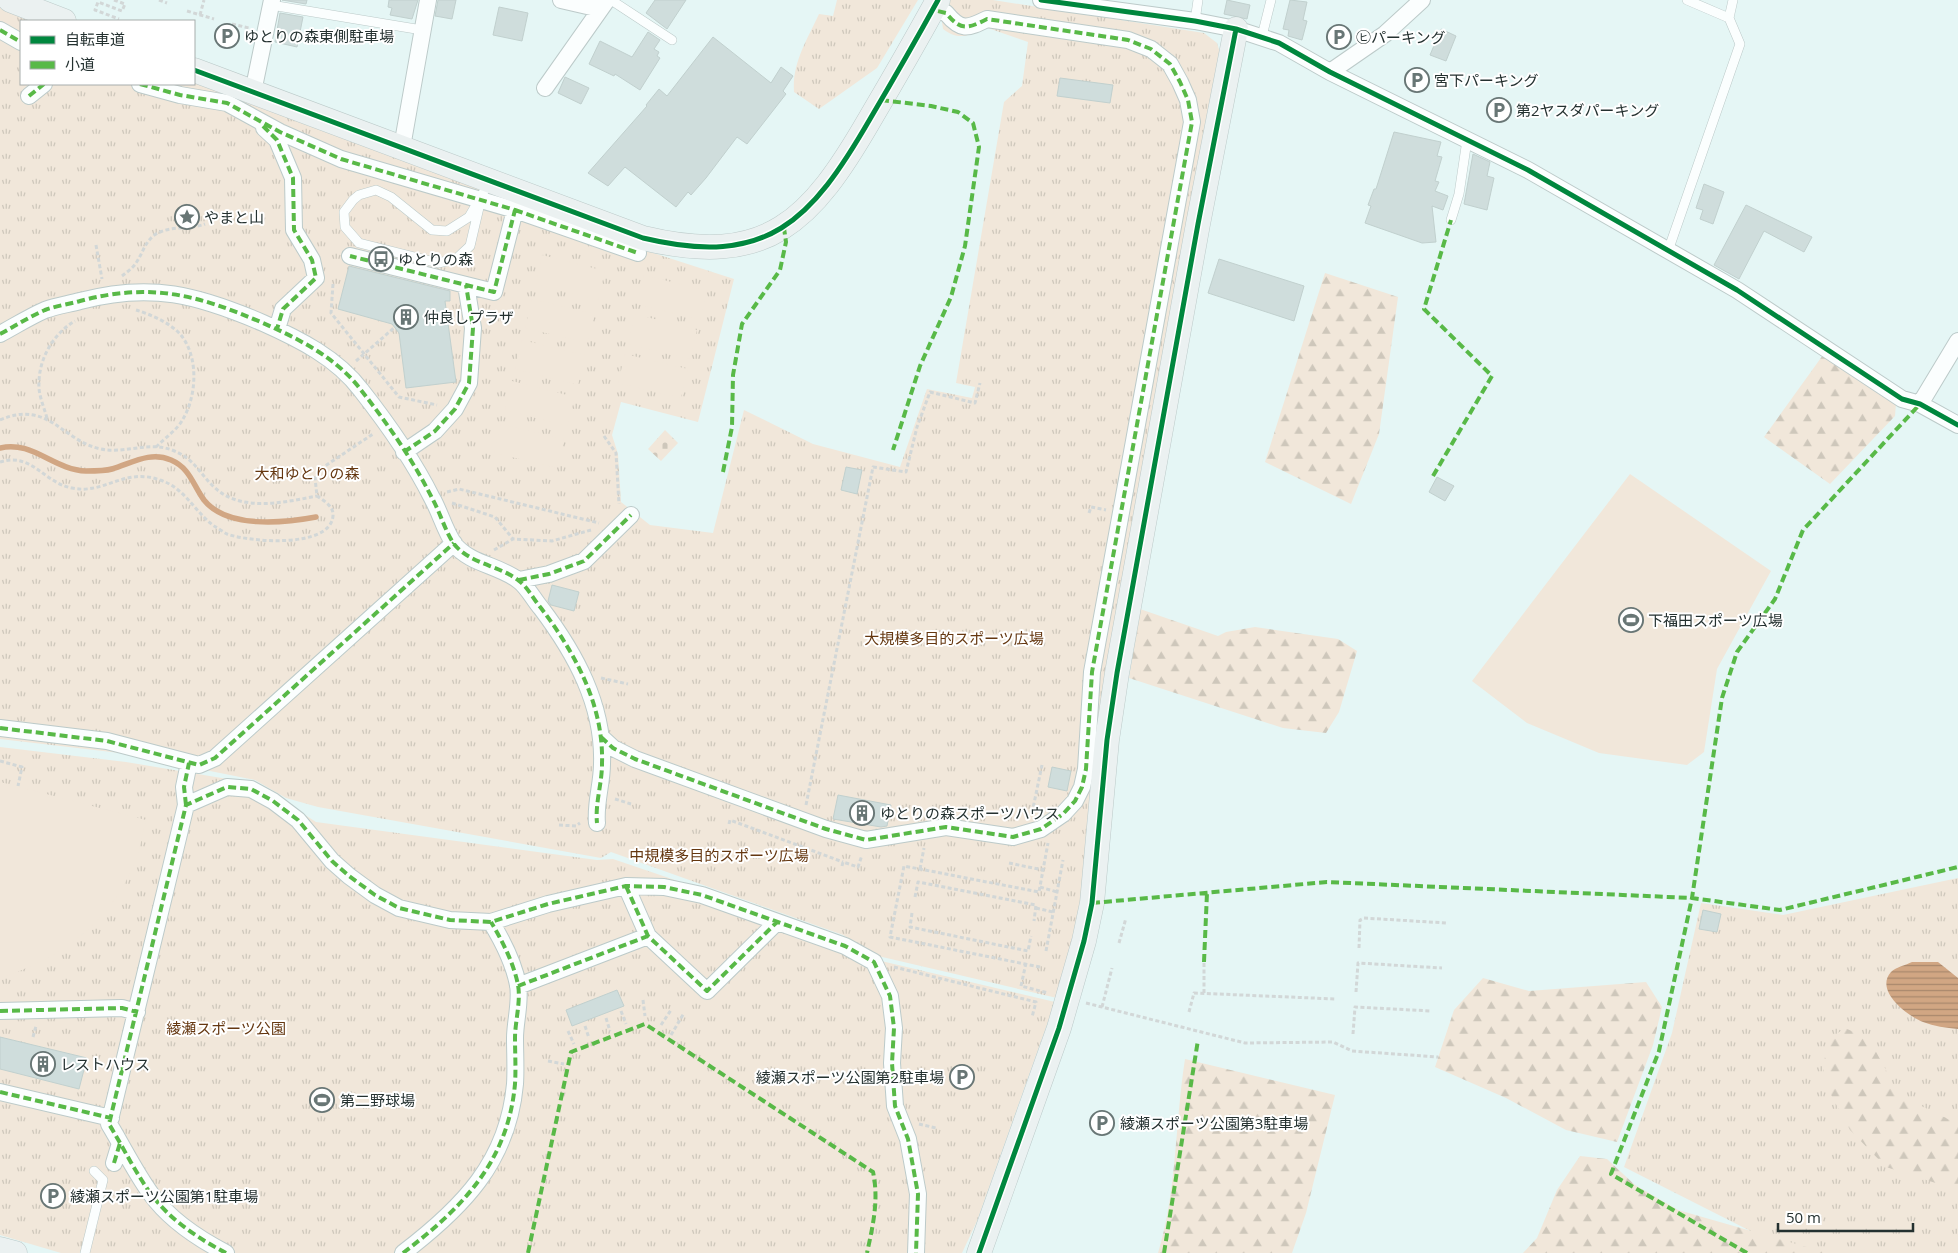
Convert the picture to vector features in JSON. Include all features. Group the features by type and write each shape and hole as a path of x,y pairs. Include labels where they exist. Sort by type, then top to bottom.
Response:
{"street":[{"path":"10,0 61,20"},
{"path":"402,147 428,0"},
{"path":"561,0 606,3"},
{"path":"1041,0 1128,7 1262,36 1330,72 1528,170 1737,290 1902,398 1920,404 1958,425"},
{"path":"1330,72 1386,34 1422,0"},
{"path":"253,92 272,2"},
{"path":"545,88 606,3"},
{"path":"144,85 227,103 341,159 485,190 643,238 678,246 717,248 757,240 784,228 803,213 841,170 936,5 946,12 956,24 970,28 988,20 1128,40 1152,49 1170,64 1188,100 1192,122 1092,672 1082,787 1076,801 1063,814 1053,819 1041,829 1013,837 946,827 866,840 852,838 803,821 636,759 613,748 601,737"},
{"path":"979,1253 1059,1028 1084,941 1092,903 1107,740 1116,673 1200,214 1236,29"},
{"path":"0,30 20,41"},
{"path":"195,70 402,147 485,190 515,210 638,253"},
{"path":"29,96 43,85"},
{"path":"254,117 277,140 293,178 294,230 312,260 316,278 283,309 276,329"},
{"path":"350,256 494,292 515,210"},
{"path":"404,452 435,432 455,409 469,384 473,328 466,285"},
{"path":"0,334 46,310 104,294 144,291 182,294 220,305 276,329 324,355 359,388 387,426 432,497 454,543 474,560 519,580 570,651 582,673 592,700 601,737 602,764 596,813 597,823"},
{"path":"1920,404 1958,341"},
{"path":"519,580 549,574 584,561 631,515"},
{"path":"0,728 107,741 189,764 199,765 215,758 454,543"},
{"path":"189,764 184,787 186,805 109,1124 152,1195 182,1224 205,1242 226,1253"},
{"path":"186,805 227,787 251,789 273,801 298,820 332,861 375,895 399,908 450,920 491,922 548,904 626,886 664,888 702,895 845,946 874,962 890,996 894,1028 892,1063 895,1106 908,1139 918,1194 916,1253"},
{"path":"626,886 648,936 707,991 777,922"},
{"path":"403,1253 436,1228 465,1200 491,1165 510,1111 515,1084 518,986 500,937 491,922"},
{"path":"518,986 648,936"},
{"path":"0,1011 122,1008 137,1012"},
{"path":"0,1092 110,1118"},
{"path":"114,1163 120,1143"},
{"path":"0,1249 15,1253"}],"lane":[{"path":"1195,21 1198,0"},
{"path":"1262,36 1271,0"},
{"path":"1687,0 1729,18"},
{"path":"1668,250 1740,44 1729,18 1732,0"},
{"path":"272,2 422,30"},
{"path":"606,3 672,40"},
{"path":"1451,220 1459,194 1467,140"},
{"path":"376,190 390,197 432,230 446,230 469,217 485,190 470,246 456,259 438,263 359,243 345,227 344,212 353,200 359,195 376,190"},
{"path":"85,1253 103,1180 94,1171"}],"path":[{"path":"114,0 125,4 122,11 98,2 95,10 119,19"},
{"path":"158,0 167,3"},
{"path":"200,16 204,0"},
{"path":"187,11 214,19"},
{"path":"232,24 250,28"},
{"path":"104,294 136,263 147,244 155,235 174,227 196,227 205,224"},
{"path":"96,245 104,294"},
{"path":"316,278 333,282 331,314 399,397 455,409"},
{"path":"127,308 150,314 180,334 193,362 194,394 183,420 156,447"},
{"path":"47,418 38,384 44,355 67,326 83,316"},
{"path":"344,372 395,327"},
{"path":"803,821 873,466 906,472 930,392 976,403 980,383"},
{"path":"0,420 25,414 47,418 85,444 102,450 156,447 183,455 195,463 214,487 225,495 239,500 272,503 294,502 317,496"},
{"path":"0,462 14,460 30,463 61,486 72,488 94,488 122,478 134,476 161,480 179,489 205,518 226,533 257,540 296,539 322,533 332,522 333,512 317,496 315,478 319,470 387,426"},
{"path":"604,436 616,453 619,520 631,515"},
{"path":"432,497 459,489 608,525 552,541 513,540 474,560"},
{"path":"432,497 495,517 513,540"},
{"path":"582,673 628,684"},
{"path":"0,761 22,767 18,786"},
{"path":"1032,813 1042,765"},
{"path":"1040,967 890,937 904,866 1039,892 1053,819"},
{"path":"729,824 730,820 843,864 858,867 862,856"},
{"path":"920,869 924,851"},
{"path":"1046,951 1063,860"},
{"path":"1009,863 1043,870"},
{"path":"915,897 918,882 1036,905 1036,908 1053,912"},
{"path":"1040,887 1057,892"},
{"path":"1034,921 1036,908"},
{"path":"912,913 910,927 1028,951 1031,936"},
{"path":"1119,942 1126,918"},
{"path":"1359,948 1360,920 1364,918 1446,923"},
{"path":"874,962 1036,1002 1032,1017"},
{"path":"1204,962 1204,993"},
{"path":"1356,992 1358,963 1442,968"},
{"path":"1026,964 1020,986 1245,1043 1333,1042 1352,1050 1438,1057"},
{"path":"1102,1007 1112,968"},
{"path":"1189,1012 1194,993 1336,999"},
{"path":"643,1000 645,1016"},
{"path":"1354,1034 1355,1007 1432,1011"},
{"path":"660,1025 670,1010"},
{"path":"621,1011 626,1024"},
{"path":"670,1035 684,1013"},
{"path":"606,1018 610,1030"},
{"path":"586,1026 589,1038"},
{"path":"568,1031 574,1044"},
{"path":"548,1061 564,1064"}],"green space":[{"path":"837,0 918,0 877,68 819,109 794,92 795,71 801,52 819,14 833,16"},
{"name":"大和ゆとりの森","path":"949,0 993,0 1204,33 1217,43 1220,53 1086,882 1072,953 1057,998 878,956 843,935 611,852 601,858 318,807 286,798 255,780 120,753 0,739 0,6 37,20 20,20 20,85 195,85 195,79 638,248 734,279 698,422 621,402 612,435 618,454 621,502 650,525 713,533 744,410 813,444 900,467 927,389 972,398 975,387 956,383 1004,102 1022,86 1028,42 985,27 969,35 954,35 943,29 941,15"},
{"path":"542,255 605,271 598,300 536,284"},
{"path":"1325,273 1398,297 1379,434 1351,504 1265,462"},
{"path":"644,275 707,291 700,320 637,304"},
{"path":"532,299 595,314 587,343 525,328"},
{"path":"635,314 697,330 690,359 628,344"},
{"path":"522,340 585,355 578,385 515,369"},
{"path":"625,354 688,369 681,398 618,383"},
{"path":"1823,355 1896,403 1895,416 1830,484 1764,437"},
{"path":"512,381 575,397 567,426 505,410"},
{"path":"501,424 564,439 557,468 494,453"},
{"path":"665,430 678,443 661,461 648,449"},
{"name":"下福田スポーツ広場","path":"1630,474 1771,571 1717,669 1704,752 1687,765 1599,753 1527,723 1472,681"},
{"path":"1140,609 1218,636 1226,632 1255,627 1338,639 1357,651 1339,712 1326,733 1283,728 1129,678"},
{"name":"綾瀬スポーツ公園","path":"0,747 126,762 257,784 316,822 597,860 613,859 840,936 877,960 1055,1002 977,1221 962,1253 61,1253 0,1235"},
{"path":"0,782 146,820 134,865 111,905 96,922 80,936 43,961 0,978"},
{"path":"1958,878 1958,1253 1794,1253 1624,1167 1672,1033 1701,903 1783,915"},
{"path":"1483,978 1529,991 1646,982 1662,1007 1653,1045 1617,1142 1566,1130 1506,1098 1435,1067 1454,1010"},
{"path":"1845,1028 1869,1039 1886,1070 1891,1087 1913,1102 1958,1124 1958,1194 1948,1187 1886,1167 1850,1130 1830,1093 1823,1068 1828,1040"},
{"path":"1185,1059 1335,1095 1306,1213 1292,1253 1158,1253 1169,1206"},
{"path":"1580,1156 1607,1159 1635,1185 1678,1210 1828,1253 1523,1253 1537,1238 1557,1190"}],"shaded area":[{"path":"1912,962 1938,962 1958,978 1958,1029 1936,1026 1917,1019 1902,1009 1890,995 1887,979 1891,972 1898,967"}],"building":[{"path":"282,0 307,0 306,4"},
{"path":"389,0 418,0 412,19 390,15 392,8 388,7"},
{"path":"438,0 456,0 452,19 435,16"},
{"path":"655,0 686,0 667,29 646,13"},
{"path":"1227,0 1250,5 1247,19 1224,14"},
{"path":"1290,0 1307,2 1303,20 1307,21 1302,40 1288,36 1289,30 1283,29"},
{"path":"499,7 528,13 522,41 493,35"},
{"path":"280,13 303,17 297,47 275,42"},
{"path":"1441,29 1456,36 1446,61 1430,55"},
{"path":"648,32 660,40 654,49 659,52 657,56 660,58 640,90 615,74 614,76 589,64 600,41 632,57"},
{"path":"713,37 771,83 781,67 793,76 783,91 786,94 747,144 737,137 706,178 691,195 688,192 676,207 625,167 608,186 588,173 647,106 659,89 667,96"},
{"path":"565,77 589,88 581,104 558,93"},
{"path":"1060,78 1113,85 1110,103 1057,96"},
{"path":"1394,132 1441,142 1437,156 1442,157 1435,181 1439,182 1435,191 1448,196 1443,210 1432,206 1436,242 1422,243 1365,223 1371,206 1368,205 1374,189 1376,189"},
{"path":"1473,154 1490,162 1487,176 1494,178 1487,210 1464,204"},
{"path":"1704,184 1724,192 1713,224 1700,219 1703,210 1696,208"},
{"path":"1746,205 1812,237 1804,252 1764,231 1739,279 1714,265"},
{"path":"1219,259 1304,286 1294,321 1208,293"},
{"name":"仲良しプラザ","path":"349,266 450,291 450,301 445,301 456,382 406,388 399,333 392,324 338,309"},
{"path":"846,467 862,470 857,494 841,490"},
{"path":"1437,477 1454,486 1445,501 1429,492"},
{"path":"552,585 579,592 574,611 551,605 548,601"},
{"path":"1052,767 1071,771 1067,791 1048,787"},
{"name":"ゆとりの森スポーツハウス","path":"838,795 891,805 887,826 881,827 833,819"},
{"path":"1703,910 1721,914 1717,932 1699,929"},
{"path":"617,990 624,1006 572,1026 566,1010"},
{"name":"レストハウス","path":"0,1037 87,1058 79,1089 0,1069"}],"waterway":[{"path":"0,448 22,448 33,451 64,466 86,471 109,470 148,457 163,458 171,460 183,468 204,500 214,509 227,516 257,522 288,521 316,517"}],"marked path":[{"path":"601,737 613,748 635,759 826,829 866,840 946,827 1013,837 1041,829 1063,814 1075,801 1082,787 1086,769 1092,672 1192,122 1188,100 1170,64 1151,49 1128,40 987,19 974,25 965,26 956,23 946,13 933,10"},
{"path":"0,30 20,41"},
{"path":"29,96 43,85"},
{"path":"144,85 180,95 227,103 280,132 341,159 515,210 494,292 350,256"},
{"path":"881,100 931,106 958,112 973,123 979,147 965,246 951,297 920,366 893,450"},
{"path":"263,126 277,140 293,178 294,230 312,260 316,278 283,309 277,329"},
{"path":"515,210 638,253"},
{"path":"1433,476 1492,376 1424,309 1451,220"},
{"path":"723,472 732,427 733,375 742,324 780,270 786,242 784,228"},
{"path":"404,452 435,431 455,409 469,383 473,328 466,285"},
{"path":"0,334 45,310 106,295 129,292 174,294 217,305 263,323 304,343 341,368 371,403 408,456 435,503 454,544 468,556 510,575 521,583 553,625 576,662 593,701 601,742 602,771 597,823"},
{"path":"1747,1253 1611,1174 1659,1051 1692,898 1722,698 1737,652 1775,599 1803,530 1920,404"},
{"path":"519,580 549,574 584,561 631,515"},
{"path":"0,728 107,741 199,765 215,758 454,543"},
{"path":"186,805 184,787 189,763"},
{"path":"226,1253 185,1228 158,1203 140,1177 109,1124 186,805 227,787 251,789 273,801 298,820 332,861 349,876 375,895 399,908 450,920 491,922 548,904 626,886 664,887 702,895 845,946 874,962 890,996 894,1028 892,1063 895,1106 908,1139 918,1194 916,1253"},
{"path":"1092,903 1327,882 1692,898 1780,910 1958,867"},
{"path":"626,886 648,936 707,991 777,922"},
{"path":"1204,962 1207,893"},
{"path":"403,1253 444,1219 478,1181 492,1160 503,1137 511,1112 515,1084 515,1038 519,991 511,961 491,922"},
{"path":"518,986 648,936"},
{"path":"0,1011 122,1008 137,1012"},
{"path":"528,1253 571,1052 645,1024 873,1172 875,1203 867,1253"},
{"path":"1164,1253 1198,1040"},
{"path":"0,1092 111,1118"},
{"path":"114,1163 120,1143"}],"cycle path":[{"path":"195,70 643,238 686,246 723,246 754,240 781,228 805,209 827,185 870,119 938,0"},
{"path":"1041,0 1195,21 1236,29 1279,43 1330,72 1528,170 1737,290 1902,399 1920,404 1958,425"},
{"path":"979,1253 1059,1028 1084,941 1092,903 1107,740 1117,673 1198,224 1236,29"}],"place":[{"name":"ゆとりの森東側駐車場","path":"227,36"},
{"name":"㋪パーキング","path":"1339,37"},
{"name":"宮下パーキング","path":"1417,80"},
{"name":"第2ヤスダパーキング","path":"1499,110"},
{"name":"やまと山","path":"187,217"},
{"name":"ゆとりの森","path":"381,259"},
{"name":"仲良しプラザ","path":"406,317"},
{"name":"下福田スポーツ広場","path":"1631,620"},
{"name":"ゆとりの森スポーツハウス","path":"862,813"},
{"name":"レストハウス","path":"43,1064"},
{"name":"綾瀬スポーツ公園第2駐車場","path":"962,1077"},
{"name":"第二野球場","path":"322,1100"},
{"name":"綾瀬スポーツ公園第3駐車場","path":"1102,1123"},
{"name":"綾瀬スポーツ公園第1駐車場","path":"53,1196"}],"park label":[{"name":"大規模多目的スポーツ広場","path":"954,638"},
{"name":"中規模多目的スポーツ広場","path":"719,855"}]}
